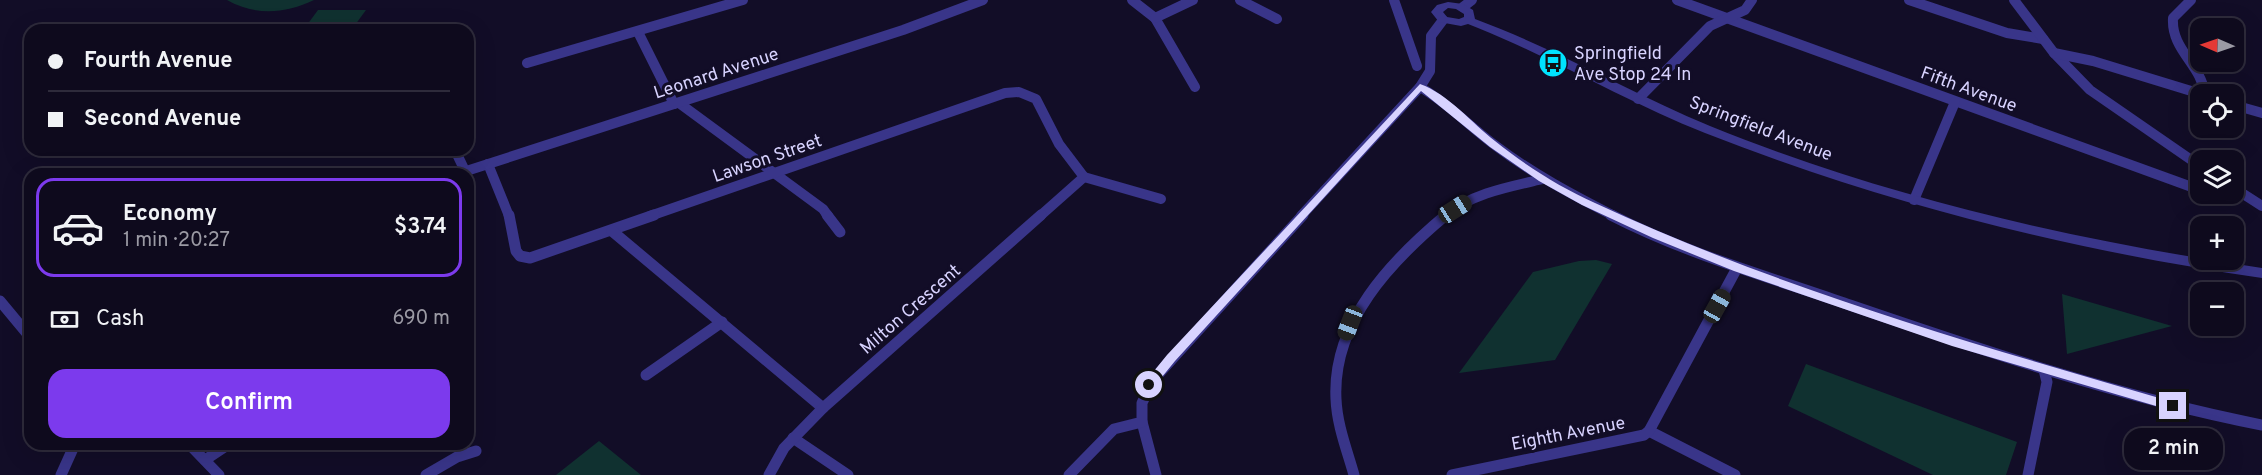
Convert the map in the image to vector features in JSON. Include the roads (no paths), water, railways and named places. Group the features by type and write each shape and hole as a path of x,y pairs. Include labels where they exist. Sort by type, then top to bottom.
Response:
{"street":[{"path":"527,63 743,0"},
{"name":"Leonard Avenue","path":"474,169 903,30 983,0"},
{"path":"1132,0 1155,18 1195,87"},
{"path":"1155,18 1193,0"},
{"path":"1240,0 1276,19"},
{"path":"1394,0 1417,66"},
{"path":"1430,0 1442,7"},
{"name":"Fifth Avenue","path":"1677,0 2190,186"},
{"path":"1638,99 1710,26 1745,10 1752,0"},
{"path":"1909,0 2007,33 2043,39"},
{"path":"2014,0 2054,53 2076,77 2105,101 2190,159"},
{"path":"2191,0 2173,18 2173,36 2179,49 2201,76 2205,84"},
{"path":"1467,4 1468,20 1457,24 1443,21 1437,12 1442,7 1467,4"},
{"name":"Springfield Avenue","path":"1468,20 1503,34 1638,99 1748,144 1914,200 2101,246 2262,273"},
{"path":"1156,475 1142,422 1142,399 1171,358 1420,87 1430,71 1431,36 1443,21"},
{"path":"638,32 676,104 823,209 840,232"},
{"path":"2054,53 2092,61 2190,90"},
{"path":"1420,87 1436,96 1494,145 1543,179 1623,221 1737,268 1956,343 2044,370 2177,408 2262,426"},
{"name":"Lawson Street","path":"488,164 509,216 514,244 520,256 540,257 772,173 1005,93 1026,92 1040,103 1058,142 1084,177"},
{"path":"1914,200 1955,102"},
{"path":"2244,108 2262,113"},
{"path":"1084,177 1161,199"},
{"name":"Milton Crescent","path":"770,475 771,467 793,438 823,408 1084,177"},
{"path":"1354,475 1344,441 1335,388 1343,344 1359,306 1389,270 1455,209 1481,195 1543,179"},
{"path":"2244,195 2262,206"},
{"path":"612,231 823,408"},
{"name":"Eighth Avenue","path":"1452,475 1631,440 1649,431 1737,268"},
{"path":"0,301 24,330"},
{"path":"646,375 722,322"},
{"path":"2028,475 2046,382 2044,370"},
{"path":"1069,475 1114,429 1142,422"},
{"path":"1649,431 1736,475"},
{"path":"793,438 848,475"},
{"path":"61,475 72,450"},
{"path":"195,450 219,475"},
{"path":"205,460 220,450"},
{"path":"426,475 457,457 476,451"}],"place":[{"name":"Springfield Ave Stop 24 In","path":"1553,63"}]}
